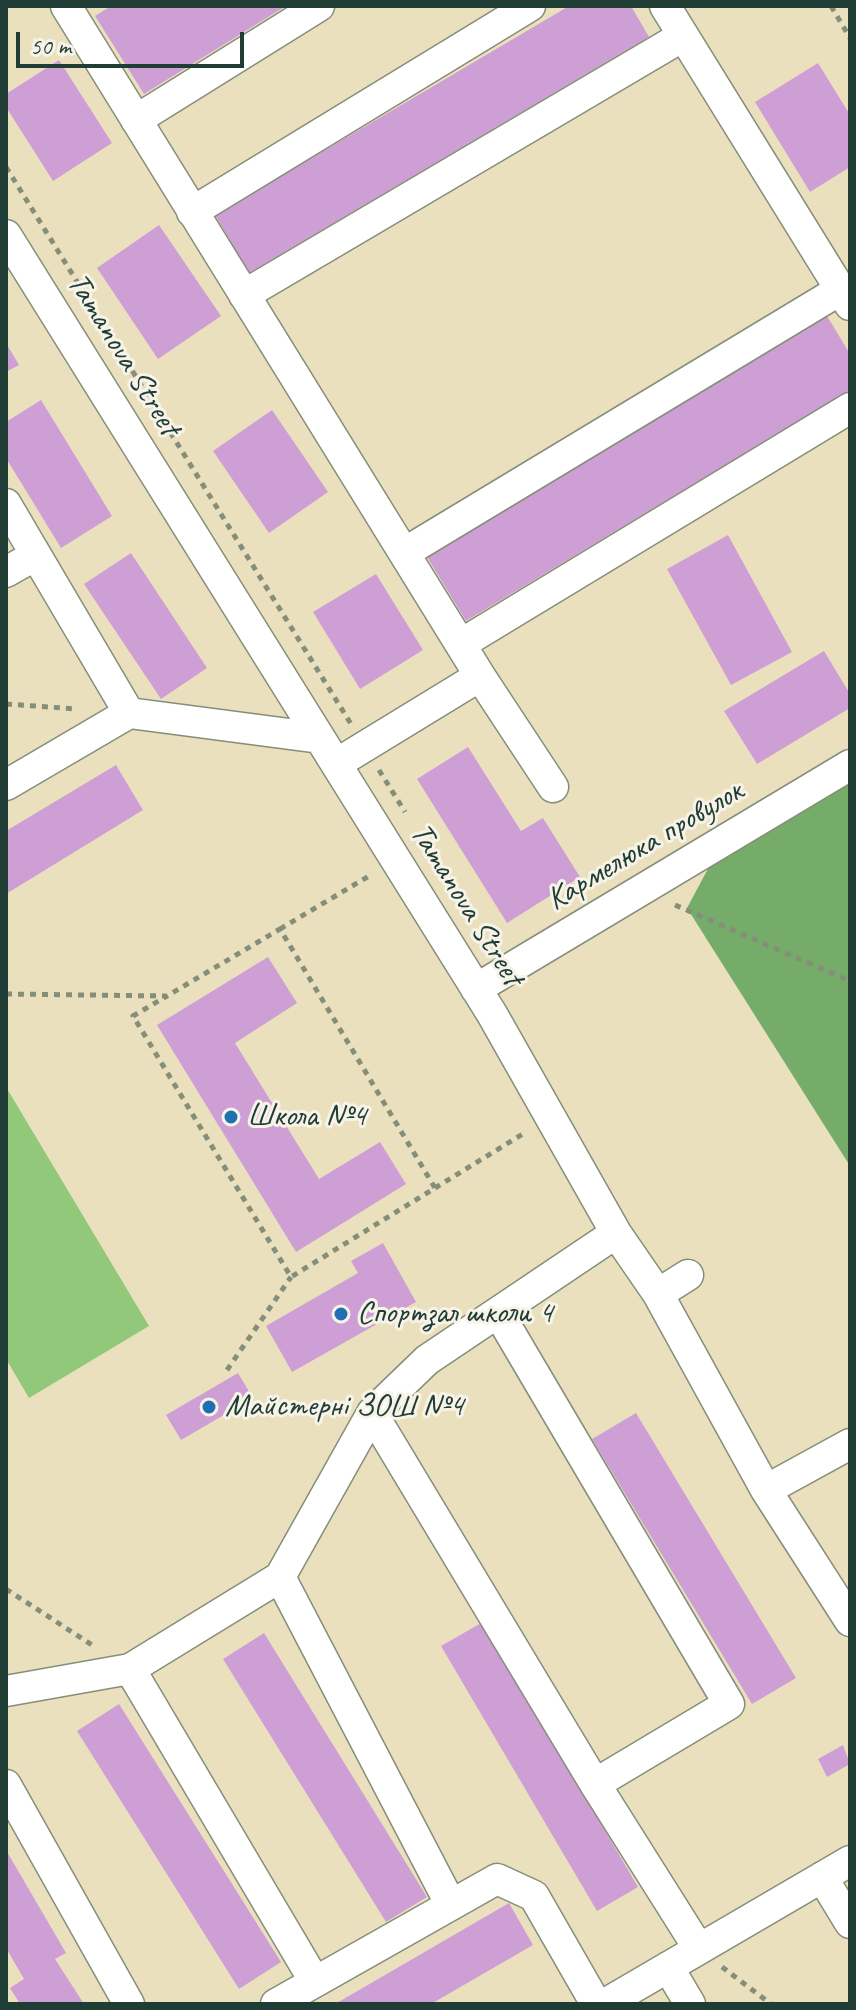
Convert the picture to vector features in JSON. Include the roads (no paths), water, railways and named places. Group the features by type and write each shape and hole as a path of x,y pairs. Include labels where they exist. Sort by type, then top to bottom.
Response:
{"street":[{"path":"136,120 319,6"},
{"path":"192,212 530,6"},
{"path":"404,553 845,297 665,6"},
{"path":"70,8 192,212 480,676 553,787"},
{"path":"244,295 683,36"},
{"name":"Tamanova Street","path":"6,235 476,989 616,1233 658,1294 766,1490 850,1621"},
{"path":"461,644 850,408"},
{"path":"6,504 129,713"},
{"path":"6,572 36,555"},
{"path":"336,764 480,676"},
{"path":"6,785 129,713 320,738"},
{"name":"Кармелюка провулок","path":"476,989 850,765"},
{"path":"6,1691 130,1669 280,1577 372,1413 427,1360 616,1233"},
{"path":"658,1294 688,1275"},
{"path":"499,1314 729,1704 595,1784"},
{"path":"372,1413 595,1784 699,1949"},
{"path":"766,1490 850,1444"},
{"path":"280,1577 451,1905"},
{"path":"130,1669 315,1982"},
{"path":"6,1785 129,2004"},
{"path":"605,2004 850,1861"},
{"path":"822,1877 850,1923"},
{"path":"276,2004 497,1879 534,1896 596,2004"},
{"path":"668,1967 690,2004"}],"place":[{"name":"Школа №4","path":"231,1117"},
{"name":"Спортзал школи 4","path":"341,1314"},
{"name":"Майстерні ЗОШ №4","path":"209,1407"}]}
